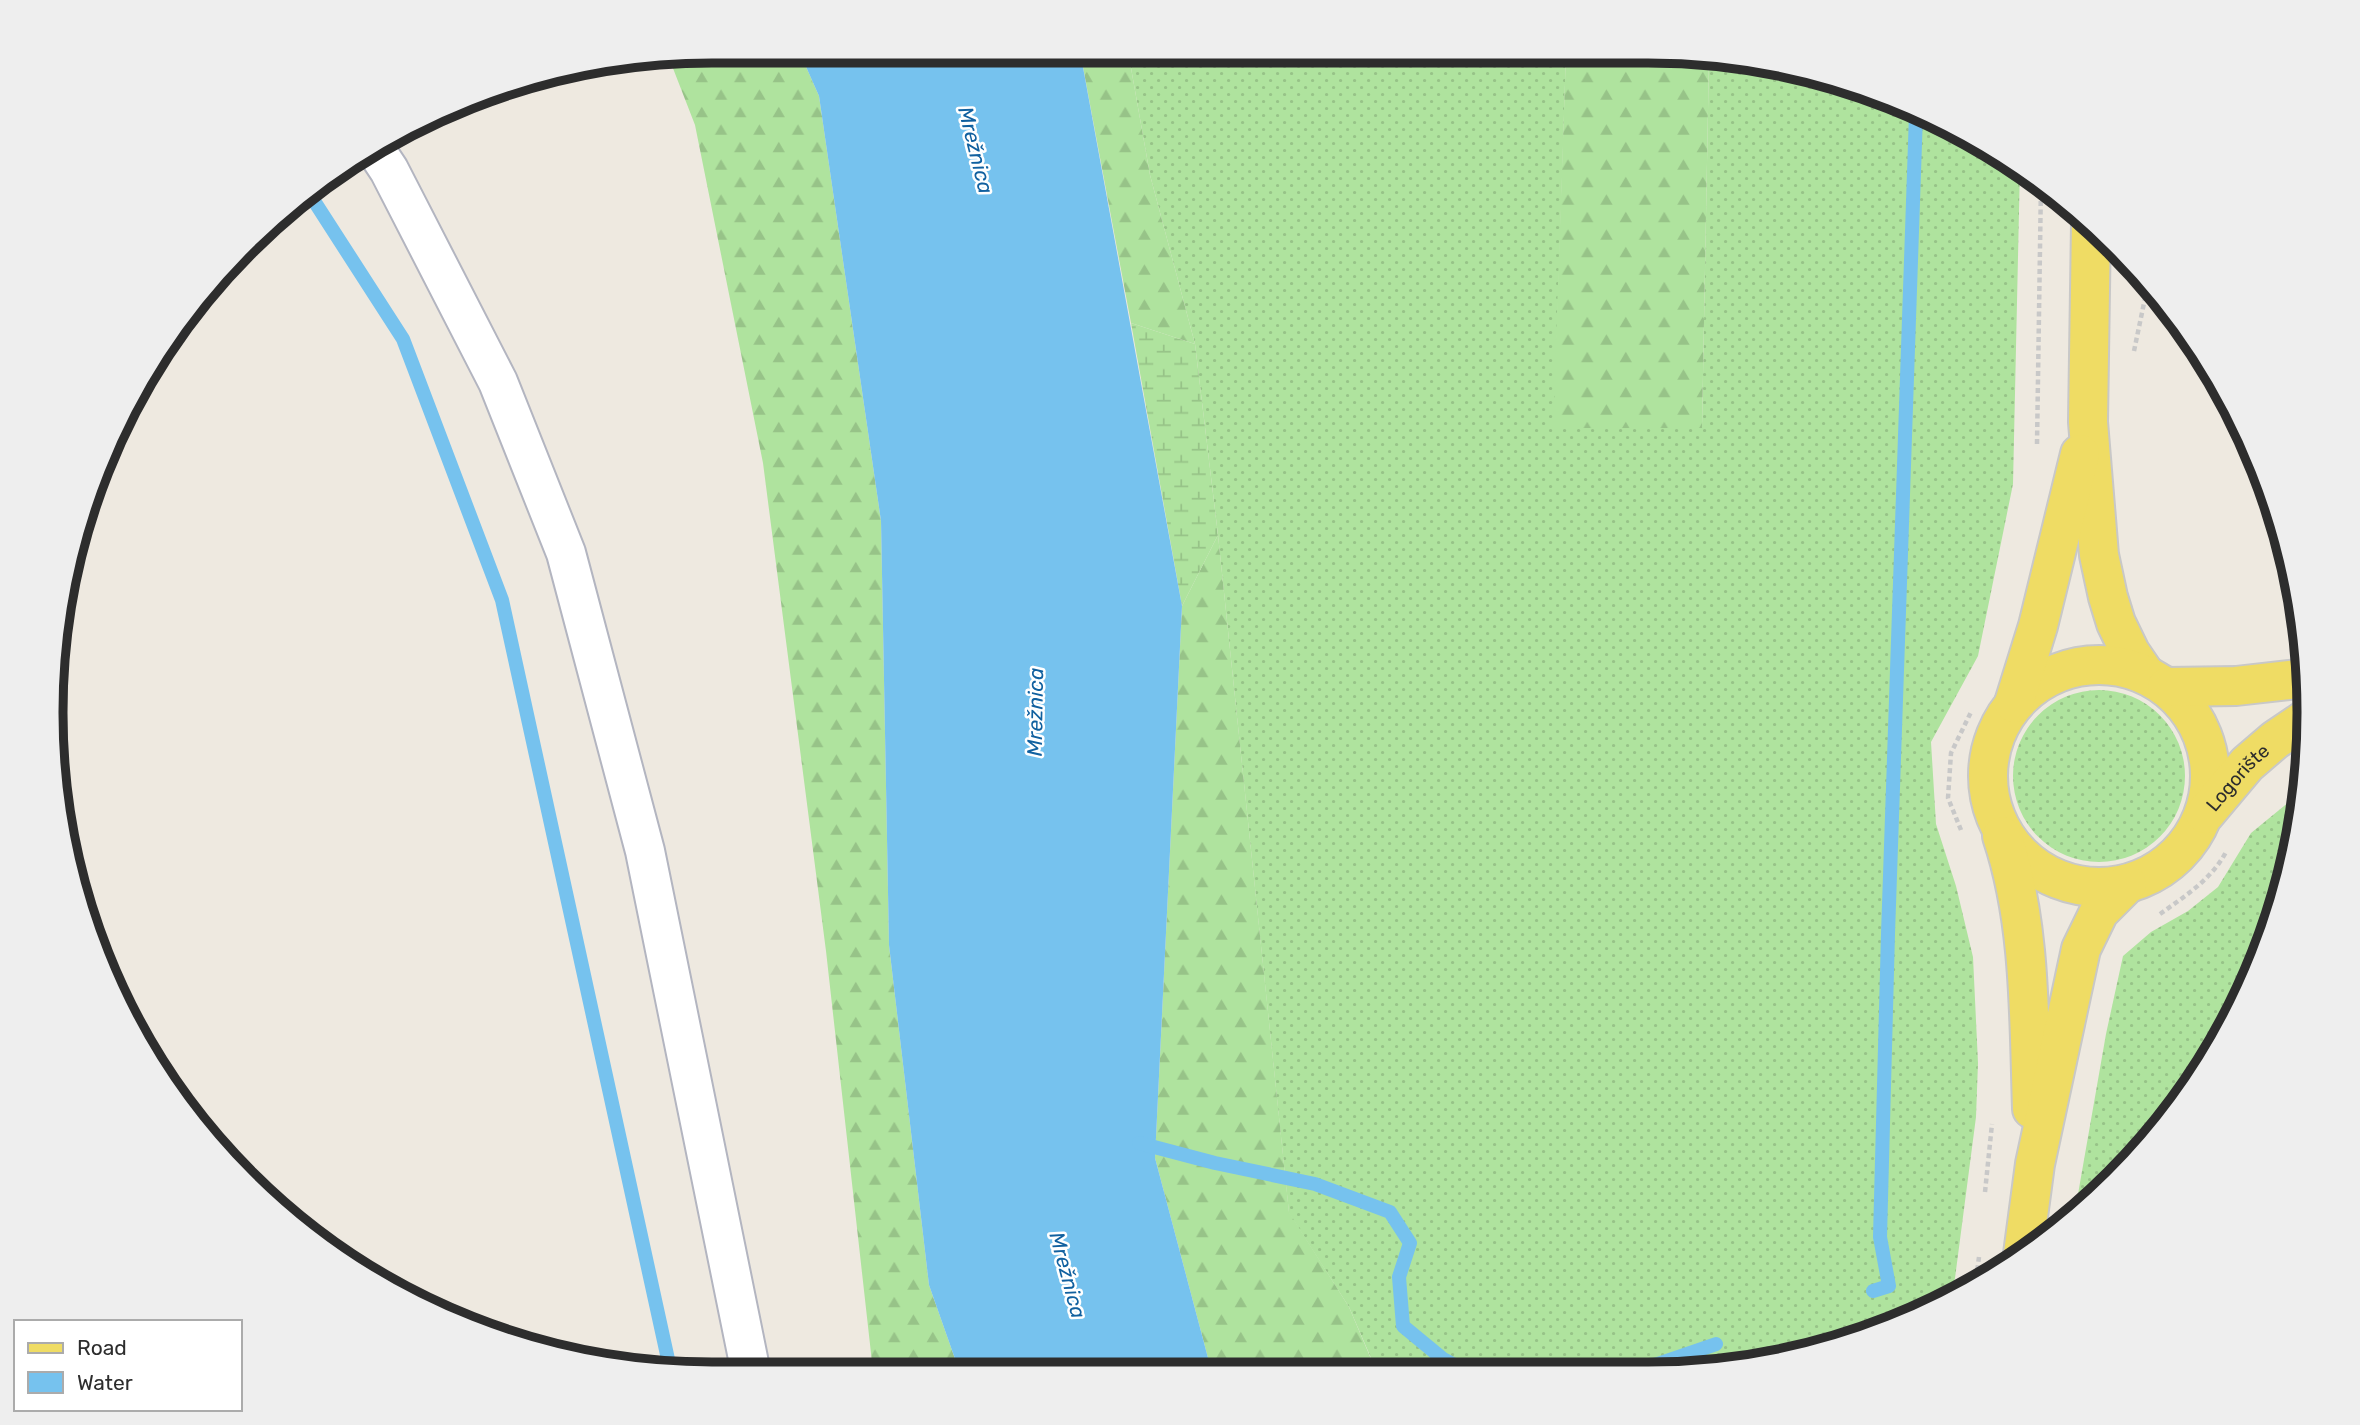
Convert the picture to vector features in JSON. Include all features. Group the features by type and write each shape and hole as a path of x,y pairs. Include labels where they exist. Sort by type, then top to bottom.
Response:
{"main road":[{"path":"1997,819 2013,846 2045,873 2064,882 2096,888 2127,884 2160,870 2186,846 2204,816 2211,780 2207,745 2192,713 2130,652 2116,623 2108,597 2099,555 2088,422 2091,238"},
{"path":"2035,1164 2027,991 2020,911 2012,866 1989,789 1989,758 1998,729 2014,703 2038,626 2088,422"},
{"path":"2014,703 2042,680 2075,667 2110,664 2156,680 2236,686 2296,679"},
{"name":"Logorište","path":"2204,816 2247,764 2297,725"},
{"path":"2025,1241 2035,1164 2081,949 2099,912 2127,884"}],"lane":[{"path":"379,155 498,382 566,553 645,851 749,1362"}],"path":[{"path":"2131,364 2146,296"},
{"path":"2151,921 2217,869 2230,846"}],"green space":[{"path":"804,63 819,96 881,521 889,945 929,1285 956,1362 872,1362 826,951 763,463 695,125 671,64"},
{"path":"1082,63 1130,63 1150,175 1195,344 1131,323"},
{"path":"1130,63 1566,63 1554,428 1702,428 1709,66 1774,75 1856,97 1935,130 2020,180 2013,484 1978,656 1931,742 1936,824 1956,886 1973,957 1978,1063 1976,1117 1953,1285 1896,1313 1856,1328 1774,1350 1732,1356 1648,1362 1373,1362 1349,1307 1289,1213 1218,535 1195,344 1150,175"},
{"path":"1566,63 1709,66 1702,428 1553,428"},
{"path":"1131,323 1195,344 1218,535 1182,606"},
{"path":"1218,535 1289,1212 1349,1307 1372,1362 1209,1362 1155,1158 1182,606"},
{"path":"2099,690 2132,697 2160,715 2178,743 2185,776 2178,809 2160,837 2132,855 2099,862 2066,855 2038,837 2020,809 2013,776 2020,743 2038,715 2066,697"},
{"path":"2290,801 2285,839 2263,921 2230,1000 2188,1073 2163,1108 2136,1141 2077,1200 2106,1034 2123,956 2151,932 2188,911 2218,887 2251,833"}],"water":[{"name":"Mrežnica","path":"804,63 1082,63 1182,606 1155,1158 1209,1362 956,1362 929,1285 889,945 881,521 819,96"}],"waterway":[{"path":"1873,1291 1889,1286 1880,1237 1916,121"},
{"path":"313,200 403,339 502,600 668,1361"},
{"path":"1139,1143 1215,1163 1315,1184 1390,1212 1410,1243 1399,1277 1403,1326 1449,1362"},
{"path":"1664,1362 1716,1344"}]}
